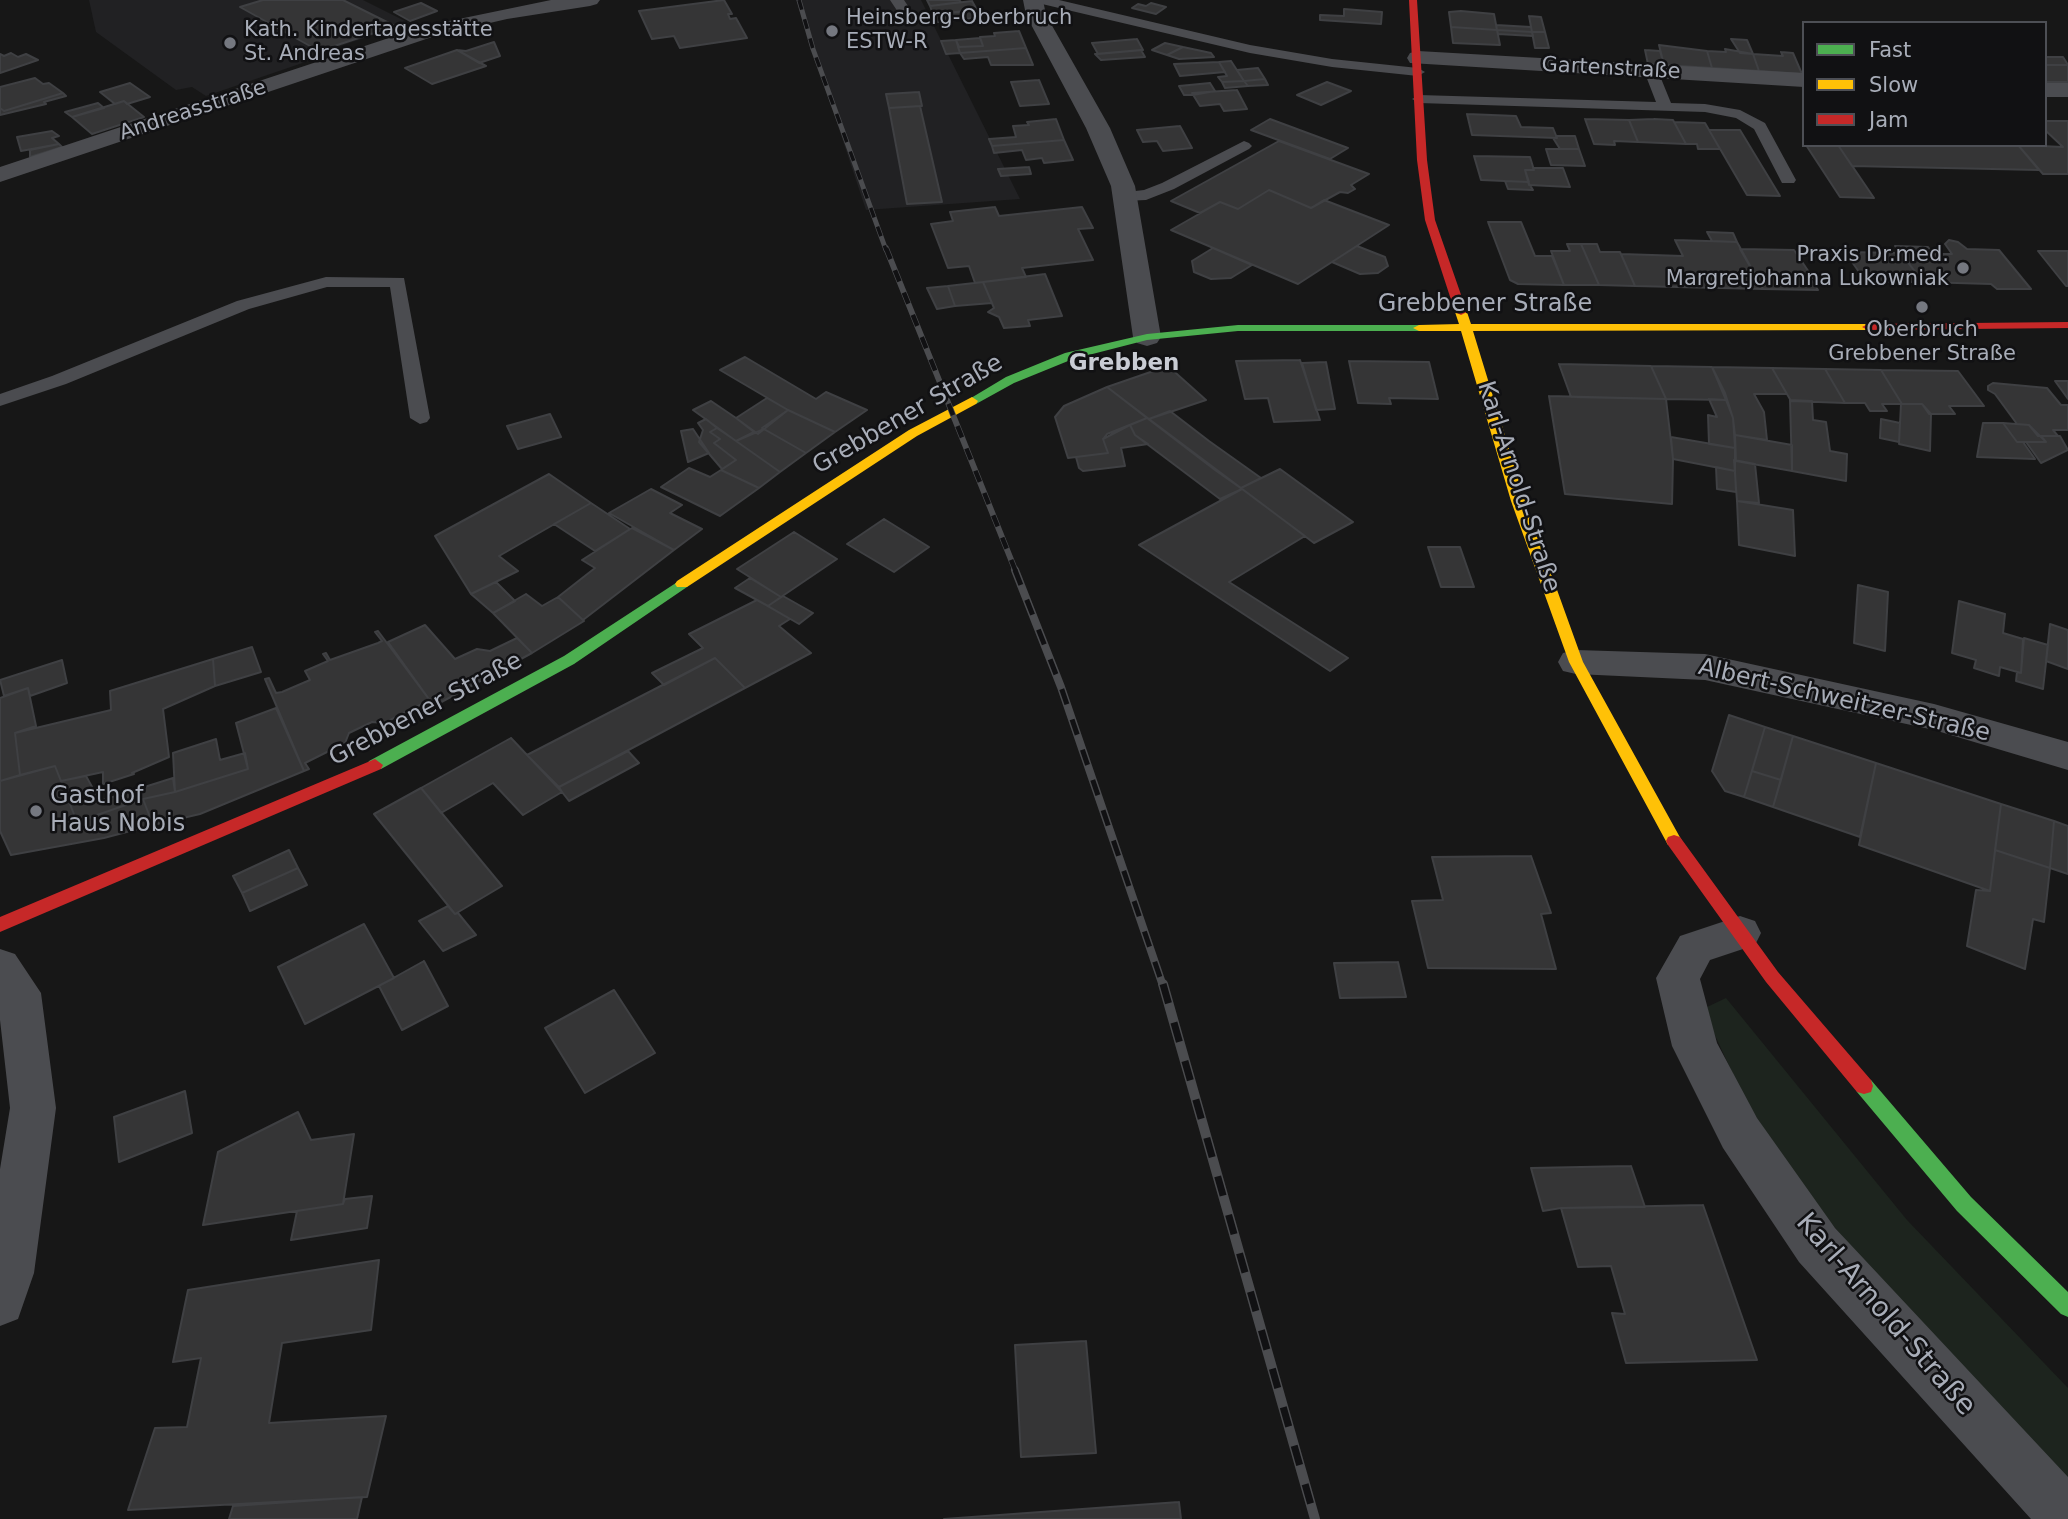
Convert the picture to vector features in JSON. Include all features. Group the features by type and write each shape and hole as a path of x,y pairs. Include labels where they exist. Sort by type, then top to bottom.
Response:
{"street":[{"name":"Andreasstraße","path":"0,174 432,30 507,13 590,0"},
{"path":"1033,0 1036,15 1098,128 1123,186 1147,337"},
{"name":"Karl-Arnold-Straße","path":"1413,0 1422,160 1430,220 1467,329 1518,501 1576,662 1668,833 1772,977 1964,1203 2068,1307"},
{"name":"Gartenstraße","path":"1418,65 1651,71 1802,80"},
{"path":"2047,90 2068,90"},
{"name":"Grebbener Straße","path":"0,925 357,775 569,660 769,524 913,433 1010,380 1069,356 1147,337 1238,328 2068,325"},
{"name":"Albert-Schweitzer-Straße","path":"1576,662 1705,667 1934,718 2068,756"},
{"name":"Karl-Arnold-Straße","path":"1740,933 1695,948 1678,978 1695,1046 1740,1133 1816,1245 2068,1518"},
{"path":"0,967 19,993 33,1108 9,1273 0,1301"}],"lane":[{"path":"897,0 905,12"},
{"path":"1042,0 1064,3 1118,19 1250,49 1346,65 1418,65"},
{"path":"1651,71 1665,107"},
{"path":"1419,99 1705,108 1740,114 1760,126 1788,180"},
{"path":"1124,196 1146,195 1168,186 1244,146"},
{"path":"0,400 60,380 243,305 326,282 398,282 420,418"}],"shaded area":[{"name":"Kath. Kindertagesstätte St. Andreas","path":"89,0 363,0 409,23 316,54 320,57 206,96 192,87 176,90 96,32"},
{"path":"796,0 921,0 1020,199 866,210"},
{"path":"1726,998 1907,1220 2068,1388 2068,1490 2027,1449 1804,1192 1743,1096 1713,1031 1707,1007"}],"building":[{"path":"263,0 343,0 395,26 319,51 240,7"},
{"path":"724,0 732,14 728,14 730,19 736,18 747,38 680,48 674,36 652,39 639,11"},
{"path":"927,0 959,0 961,2 930,6"},
{"path":"972,1 977,10 933,14 930,6"},
{"path":"421,3 437,11 410,21 394,12"},
{"path":"1151,3 1166,7 1156,14 1132,8 1138,4 1146,6"},
{"path":"1344,9 1382,12 1381,24 1320,20 1320,15 1344,16"},
{"path":"971,11 975,18 937,22 933,14"},
{"path":"1449,12 1494,14 1497,30 1451,27"},
{"path":"1529,16 1541,17 1545,32 1532,32"},
{"path":"1496,25 1531,27 1532,32 1497,30"},
{"path":"1451,27 1497,30 1500,45 1453,43"},
{"path":"1497,30 1532,32 1533,36 1498,34"},
{"path":"1019,31 1026,48 960,53 958,47 983,46 980,37"},
{"path":"1532,32 1545,32 1549,48 1535,48"},
{"path":"980,38 983,46 959,47 956,40"},
{"path":"1137,39 1143,50 1098,54 1092,43"},
{"path":"1731,39 1747,40 1753,54 1740,53"},
{"path":"956,40 960,53 946,54 941,41"},
{"path":"494,42 500,56 479,63 457,50 466,51"},
{"path":"1165,43 1183,47 1167,55 1152,50"},
{"path":"1659,45 1707,51 1712,68 1664,65"},
{"path":"1183,47 1211,53 1214,57 1179,59 1167,55"},
{"path":"1026,48 1033,65 991,65 988,57 964,59 960,53"},
{"path":"1725,49 1753,54 1759,71 1712,68 1707,51 1726,52"},
{"path":"457,50 486,66 432,84 405,68"},
{"path":"1141,50 1145,57 1101,60 1095,54"},
{"path":"1645,50 1660,51 1664,65 1648,64"},
{"path":"1781,52 1793,53 1802,74 1759,71 1753,54 1783,56"},
{"path":"11,53 18,57 26,54 38,60 0,73 0,54 4,56"},
{"path":"2047,57 2063,57 2068,65 2047,65"},
{"path":"1231,61 1244,81 1222,82 1218,77 1227,76 1219,62"},
{"path":"1219,62 1225,72 1180,76 1174,64"},
{"path":"2047,65 2068,65 2068,82 2047,82"},
{"path":"1258,68 1265,79 1244,81 1237,70"},
{"path":"35,78 43,84 49,83 63,93 4,111 0,108 0,87"},
{"path":"1265,79 1268,85 1248,86 1244,81"},
{"path":"1039,80 1049,104 1020,106 1011,82"},
{"path":"1244,81 1248,86 1225,88 1222,82"},
{"path":"1327,82 1351,91 1321,105 1297,95"},
{"path":"130,83 150,97 127,104 124,101 115,104 100,92"},
{"path":"1210,83 1215,91 1193,95 1184,95 1179,86"},
{"path":"1237,90 1247,109 1224,111 1220,104 1200,106 1192,93"},
{"path":"919,92 922,106 889,108 886,94"},
{"path":"63,93 66,96 44,102 46,104 0,115 0,108 4,111"},
{"path":"124,101 144,117 92,134 72,117"},
{"path":"98,103 104,108 72,117 65,112"},
{"path":"920,106 942,202 907,204 889,108"},
{"path":"1467,114 1516,116 1521,127 1553,128 1557,138 1472,135"},
{"path":"1056,119 1064,140 992,146 989,139 1016,137 1013,126"},
{"path":"1270,119 1348,148 1330,159 1251,130"},
{"path":"1585,119 1629,120 1638,142 1594,144"},
{"path":"1629,120 1673,120 1686,144 1638,142"},
{"path":"2047,121 2068,121 2068,174 2043,174 2020,147 2047,146 2063,147 2047,132"},
{"path":"1674,122 1705,123 1720,149 1698,149 1697,144 1686,144"},
{"path":"1180,126 1192,148 1163,151 1157,141 1143,142 1137,130"},
{"path":"1709,130 1740,130 1780,196 1747,195"},
{"path":"52,131 59,136 52,138 59,144 21,151 17,137"},
{"path":"1556,136 1575,136 1579,149 1560,149 1553,138 1557,138"},
{"path":"1064,140 1073,160 1044,163 1042,158 1026,160 1022,150 994,153 992,146"},
{"path":"1279,141 1369,174 1351,185 1355,189 1348,193 1340,192 1311,208 1269,190 1238,209 1220,202 1200,213 1171,201"},
{"path":"59,144 62,147 30,157 30,150"},
{"path":"1807,147 1839,147 1874,198 1840,197"},
{"path":"1839,147 2020,147 2039,170 1852,166"},
{"path":"1546,149 1579,149 1585,166 1551,165"},
{"path":"1474,156 1530,157 1534,170 1525,170 1529,182 1481,180"},
{"path":"1029,167 1031,174 1001,176 998,169"},
{"path":"1533,168 1563,168 1570,187 1529,185 1525,170 1534,170"},
{"path":"1505,181 1528,182 1533,190 1508,189"},
{"path":"1269,190 1311,208 1324,200 1389,225 1298,284 1171,230 1220,202 1238,209"},
{"path":"995,207 999,216 1082,207 1093,228 1078,229 1093,260 1022,268 1026,277 975,283 969,266 948,268 931,224 953,221 950,212"},
{"path":"1488,222 1521,222 1535,256 1552,256 1564,285 1518,284 1510,280"},
{"path":"1707,232 1733,233 1737,242 1712,241"},
{"path":"1675,240 1737,242 1763,289 1635,286 1621,254 1683,256"},
{"name":"Praxis Dr.med. Margretjohanna Lukowniak","path":"1949,240 1958,242 1967,249 1999,250 2031,289 1997,289 1991,284 1923,282 1895,246 1928,247 1933,254 1952,254 1945,244"},
{"path":"1567,244 1581,244 1599,285 1564,285 1551,251 1570,251"},
{"path":"1581,244 1597,244 1600,252 1620,252 1635,286 1599,285"},
{"path":"1357,246 1385,257 1388,266 1378,273 1360,274 1332,262"},
{"path":"1213,248 1252,265 1231,278 1211,279 1194,272 1192,261"},
{"path":"1740,249 1794,250 1818,290 1763,289"},
{"path":"2038,251 2068,251 2068,286 2066,286"},
{"path":"1845,252 1901,253 1923,282 1866,282"},
{"path":"1045,274 1062,316 1028,320 1030,326 1004,328 999,317 988,312 994,308 983,282"},
{"path":"983,282 992,303 955,306 948,286"},
{"path":"948,286 955,306 937,309 927,288"},
{"path":"745,357 816,399 826,392 867,410 835,432 788,410 720,370"},
{"path":"1300,360 1320,420 1274,422 1268,398 1245,399 1236,361"},
{"path":"1349,361 1429,362 1438,399 1389,398 1391,404 1358,403"},
{"path":"1326,362 1335,409 1316,410 1302,363"},
{"path":"1559,364 1651,366 1666,399 1571,397"},
{"path":"1168,366 1206,400 1149,419 1107,387"},
{"path":"1651,366 1712,367 1726,400 1666,399"},
{"path":"1712,367 1772,368 1787,394 1754,394 1764,412 1767,440 1735,435 1725,393"},
{"path":"1772,368 1825,369 1845,403 1791,401"},
{"path":"1825,369 1881,370 1902,404 1882,404 1887,411 1870,411 1865,403 1845,403"},
{"path":"1881,370 1958,371 1984,406 1949,406 1955,414 1929,414 1922,404 1902,404"},
{"path":"2055,381 2068,381 2068,399"},
{"path":"1993,383 2047,388 2061,405 2068,405 2068,430 2053,430 2058,436 2038,436 2029,425 2017,424 1995,394 1988,390 1988,386"},
{"path":"1107,387 1147,418 1107,434 1103,439 1108,453 1068,458 1055,417 1064,406"},
{"path":"1549,396 1666,399 1673,459 1672,504 1565,494"},
{"path":"767,398 788,410 758,434 736,418"},
{"path":"1709,399 1726,400 1733,418 1735,448 1709,444 1708,415 1717,417"},
{"path":"1790,400 1812,401 1813,420 1826,422 1830,451 1847,454 1846,481 1792,471"},
{"path":"711,401 754,432 736,441 693,410"},
{"path":"1901,404 1922,404 1931,414 1930,451 1899,444"},
{"path":"788,410 835,432 806,453 762,428"},
{"path":"1170,411 1261,478 1241,488 1149,419"},
{"path":"550,414 561,437 518,449 507,426"},
{"path":"1147,418 1242,489 1220,499 1135,435 1130,425"},
{"path":"706,419 717,428 710,432 720,439 714,443 736,460 722,469 699,442 703,430 698,423"},
{"path":"1881,419 1900,423 1899,442 1880,438"},
{"path":"1983,423 2003,423 2017,442 2023,442 2035,459 1977,457"},
{"path":"2003,423 2029,425 2046,442 2017,442"},
{"path":"1130,425 1135,435 1148,444 1121,448 1125,466 1083,471 1079,468 1076,457 1108,453 1103,439"},
{"path":"717,428 780,472 759,488 721,470 736,460 714,443 720,439 710,432"},
{"path":"693,429 709,453 688,462 681,431"},
{"path":"764,429 806,453 780,472 736,441"},
{"path":"1735,435 1792,445 1792,471 1736,461"},
{"path":"2041,436 2060,436 2068,450 2041,463 2026,442 2046,442"},
{"path":"1671,437 1735,448 1735,471 1673,459"},
{"path":"1734,460 1755,464 1759,503 1737,501"},
{"path":"1716,467 1735,471 1736,492 1717,489"},
{"path":"689,468 710,477 721,470 759,488 720,516 661,487"},
{"path":"1280,469 1353,522 1314,543 1241,488"},
{"path":"549,474 591,503 499,556 518,571 471,594 435,536"},
{"path":"651,489 682,505 670,513 702,529 674,550 609,513"},
{"path":"1242,489 1305,536 1229,582 1348,658 1330,671 1139,545"},
{"path":"1737,501 1793,510 1795,556 1739,545"},
{"path":"591,503 630,529 595,551 554,524"},
{"path":"884,519 929,547 894,572 847,544"},
{"path":"632,528 674,550 583,620 558,597 595,568 582,560"},
{"path":"794,532 837,559 781,597 737,569"},
{"path":"1428,547 1460,547 1474,587 1441,587"},
{"path":"750,578 781,597 768,606 735,588"},
{"path":"496,582 515,601 493,613 471,594"},
{"path":"1858,585 1888,592 1885,651 1854,643"},
{"path":"526,594 542,606 558,597 584,621 532,653 493,613"},
{"path":"783,596 813,613 799,624 768,606"},
{"path":"757,600 790,619 779,626 811,653 745,688 715,658 664,685 652,673 703,648 689,634"},
{"path":"1959,601 2005,614 2003,633 2023,639 2021,673 2000,667 1999,676 1974,668 1976,660 1952,653"},
{"path":"2050,624 2068,630 2068,669 2046,661"},
{"path":"425,625 455,659 477,649 490,651 517,638 532,653 434,706 388,642"},
{"path":"378,631 434,706 427,709 422,704 384,723 372,722 349,733 345,743 305,763 309,769 304,771 265,679 269,678 276,693 282,692 310,680 305,671 328,661 323,654 326,653 330,660 382,641 375,632"},
{"path":"2024,638 2048,645 2043,689 2016,681 2017,672 2021,673"},
{"path":"252,647 261,672 215,686 213,659"},
{"path":"715,658 745,688 559,787 527,755"},
{"path":"213,659 215,686 163,709 169,757 132,773 134,774 103,784 103,772 61,781 55,766 20,775 15,733 111,710 110,691"},
{"path":"62,660 67,683 30,696 28,688 4,696 0,680"},
{"path":"28,688 36,726 15,733 20,775 0,781 0,698"},
{"path":"276,708 304,771 200,814 153,825 143,799 248,769 236,723"},
{"path":"1729,715 1765,727 1744,797 1725,791 1712,771"},
{"path":"1765,727 1793,736 1781,780 1752,771"},
{"path":"1793,736 1876,763 1860,837 1773,807"},
{"path":"511,738 562,792 523,815 493,783 441,813 421,788"},
{"path":"216,739 220,760 245,753 248,769 175,792 173,753"},
{"path":"628,751 639,763 569,801 559,787"},
{"path":"1876,763 2001,804 1990,891 1859,845"},
{"name":"Gasthof Haus Nobis","path":"55,766 77,822 143,799 153,825 104,838 11,855 0,831 0,781"},
{"path":"1752,771 1781,780 1773,807 1744,797"},
{"path":"86,776 100,801 173,778 175,792 143,799 77,822 61,781"},
{"path":"421,788 502,886 455,914 374,814"},
{"path":"2001,804 2054,821 2050,868 1995,850"},
{"path":"2054,821 2068,826 2068,874 2050,868"},
{"path":"289,850 298,868 242,893 233,876"},
{"path":"1995,850 2050,868 2044,922 2033,919 2025,969 1967,946 1976,890 1990,891"},
{"path":"1531,856 1551,913 1541,914 1556,969 1428,968 1412,901 1443,900 1432,857"},
{"path":"298,868 307,885 250,911 242,893"},
{"path":"448,906 455,914 458,913 476,935 443,951 419,921"},
{"path":"364,924 394,978 305,1024 278,967"},
{"path":"424,961 448,1006 402,1030 379,986"},
{"path":"1398,962 1406,997 1340,998 1334,963"},
{"path":"614,990 655,1053 585,1093 545,1028"},
{"path":"185,1091 192,1133 119,1162 114,1117"},
{"path":"298,1112 311,1140 354,1134 343,1204 203,1225 218,1152"},
{"path":"1631,1166 1645,1207 1561,1208 1543,1211 1531,1168"},
{"path":"372,1196 367,1228 291,1240 297,1211 343,1204 345,1199"},
{"path":"1703,1205 1757,1360 1626,1363 1612,1313 1625,1314 1611,1266 1578,1267 1561,1208"},
{"path":"379,1260 371,1330 282,1343 269,1423 386,1416 367,1497 128,1510 155,1428 187,1427 201,1358 173,1362 188,1290"},
{"path":"1086,1341 1096,1453 1021,1457 1015,1345"},
{"path":"362,1497 357,1519 229,1519 233,1506"},
{"path":"1179,1502 1181,1519 944,1519"}],"railway":[{"path":"799,0 813,49 886,250"},
{"path":"886,248 1016,572"},
{"path":"1015,570 1061,687 1163,986"},
{"path":"1163,984 1315,1519"}],"traffic: fast":[{"path":"972,401 1010,380 1069,356 1147,337 1238,328 1419,328"},
{"path":"375,765 569,660 682,584"},
{"path":"1864,1086 1964,1204 2068,1307"}],"traffic: slow":[{"path":"1461,312 1518,501 1576,662 1674,841"},
{"path":"1419,328 1868,327"},
{"path":"682,584 913,433 972,401"}],"traffic: jam":[{"path":"1413,0 1422,160 1430,220 1461,312"},
{"path":"1868,327 2068,325"},
{"path":"0,925 375,765"},
{"path":"1674,841 1772,977 1864,1086"}],"place":[{"name":"Heinsberg-Oberbruch ESTW-R","path":"832,31"},
{"name":"Kath. Kindertagesstätte St. Andreas","path":"230,43"},
{"name":"Praxis Dr.med. Margretjohanna Lukowniak","path":"1963,268"},
{"name":"Oberbruch Grebbener Straße","path":"1922,307"},
{"name":"Gasthof Haus Nobis","path":"36,811"}],"district":[{"name":"Grebben","path":"1124,364"}]}
